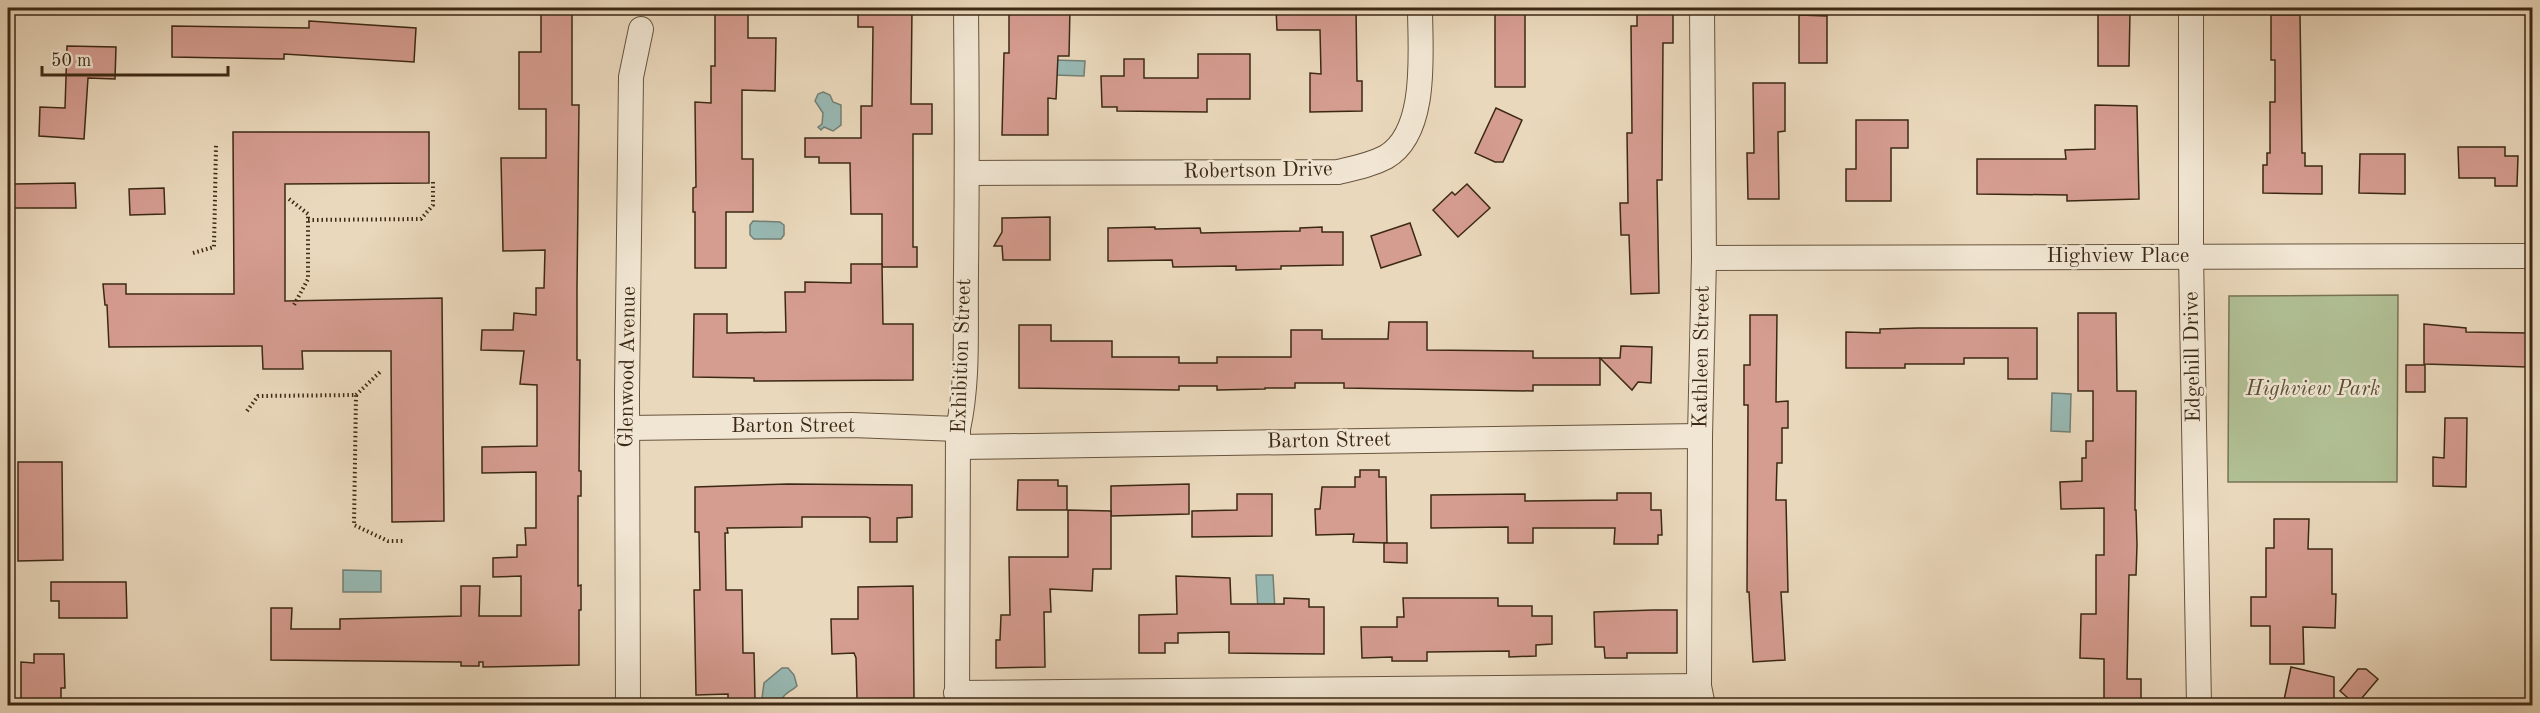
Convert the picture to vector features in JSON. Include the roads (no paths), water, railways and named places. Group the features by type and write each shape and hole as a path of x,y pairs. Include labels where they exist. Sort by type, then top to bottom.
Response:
{"street":[{"name":"Exhibition Street","path":"956,699 958,438 962,411 965,333 966,8"},
{"name":"Robertson Drive","path":"967,173 1338,172 1364,167 1389,155 1404,138 1416,117 1420,81 1420,8"},
{"name":"Kathleen Street","path":"1701,696 1700,436 1704,258 1702,8"},
{"name":"Edgehill Drive","path":"2191,8 2191,255 2199,705"},
{"name":"Glenwood Avenue","path":"628,705 627,428 631,77 641,29"},
{"name":"Highview Place","path":"1704,258 2191,255 2532,256"},
{"name":"Barton Street","path":"627,428 852,426 958,438 1700,436"},
{"path":"956,699 1701,696"}],"water":[{"path":"1054,60 1085,61 1084,76 1053,75"},
{"path":"823,92 830,95 833,102 841,105 841,125 833,131 824,127 821,130 818,127 822,124 823,113 815,101 818,94"},
{"path":"753,221 780,222 784,225 784,235 781,239 754,239 750,235 750,225"},
{"path":"2052,393 2071,394 2070,432 2051,431"},
{"path":"343,570 381,571 381,592 343,592"},
{"path":"1256,575 1273,575 1275,610 1258,611"},
{"path":"782,668 788,668 794,675 797,686 777,705 762,705 758,701 762,698 764,683"}],"park label":[{"name":"Highview Park","path":"2313,389"}]}
